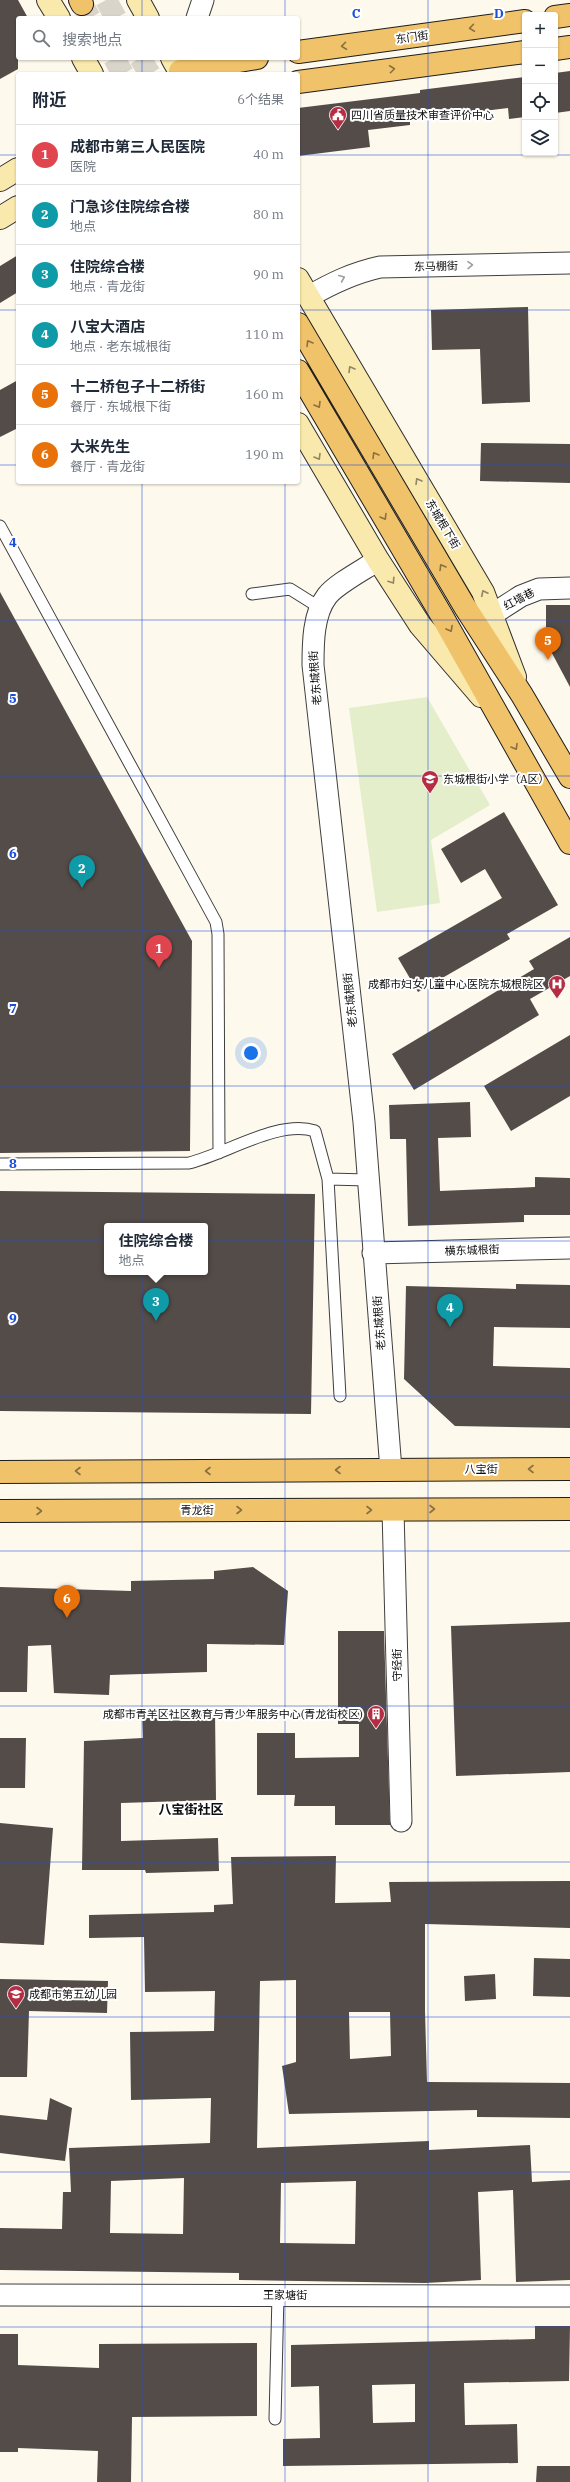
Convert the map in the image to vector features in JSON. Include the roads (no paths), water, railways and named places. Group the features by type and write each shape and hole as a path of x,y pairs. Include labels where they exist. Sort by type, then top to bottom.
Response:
{"main road":[{"path":"558,17 570,15"},
{"name":"东门街","path":"300,52 522,21"},
{"path":"558,49 570,47"},
{"path":"300,82 522,52"},
{"path":"178,67 239,60"},
{"path":"300,327 465,607 522,695"},
{"path":"300,374 442,616 570,843"},
{"name":"东城根下街","path":"522,695 570,777"},
{"name":"八宝街","path":"392,1470 570,1469"},
{"path":"0,1472 392,1470"},
{"path":"393,1510 570,1509"},
{"name":"青龙街","path":"0,1511 393,1510"}],"street":[{"path":"48,0 58,16"},
{"path":"138,0 147,16"},
{"path":"198,16 203,0"},
{"path":"84,60 91,72"},
{"path":"0,180 16,170"},
{"path":"0,218 16,208"},
{"name":"东马棚街","path":"303,288 331,283 355,273 380,267 570,263"},
{"name":"东城根下街","path":"303,288 483,592 493,614 522,695"},
{"path":"300,427 378,560 420,625 496,713"},
{"name":"老东城根街","path":"378,560 327,596 313,638 313,666 364,1122 373,1253 392,1470"},
{"name":"红墙巷","path":"493,614 521,596 539,589 570,588"},
{"name":"横东城根街","path":"373,1253 570,1248"},
{"name":"守经街","path":"393,1510 401,1821"},
{"name":"王家塘街","path":"0,2294 570,2296"}],"lane":[{"path":"0,526 216,922 218,934 220,1153"},
{"path":"252,594 290,589 322,609"},
{"path":"0,1164 189,1163 278,1132 303,1127 315,1131 328,1179 340,1396"},
{"path":"328,1179 368,1180"},
{"path":"275,2419 278,2295"}],"tunnel":[{"path":"106,0 115,16"},
{"path":"82,4 89,16"},
{"path":"115,60 122,72"},
{"path":"141,60 149,72"}],"place":[{"name":"四川省质量技术审查评价中心","path":"338,130"},
{"name":"十二桥包子十二桥街","path":"548,660"},
{"name":"东城根街小学（A区）","path":"430,794"},
{"name":"门急诊住院综合楼","path":"82,888"},
{"name":"成都市第三人民医院","path":"159,968"},
{"name":"成都市妇女儿童中心医院东城根院区","path":"557,999"},
{"name":"住院综合楼","path":"156,1321"},
{"name":"八宝大酒店","path":"450,1327"},
{"name":"大米先生","path":"67,1618"},
{"name":"成都市青羊区社区教育与青少年服务中心(青龙街校区)","path":"376,1729"},
{"name":"成都市第五幼儿园","path":"16,2009"}],"district":[{"name":"八宝街社区","path":"191,1809"}]}
